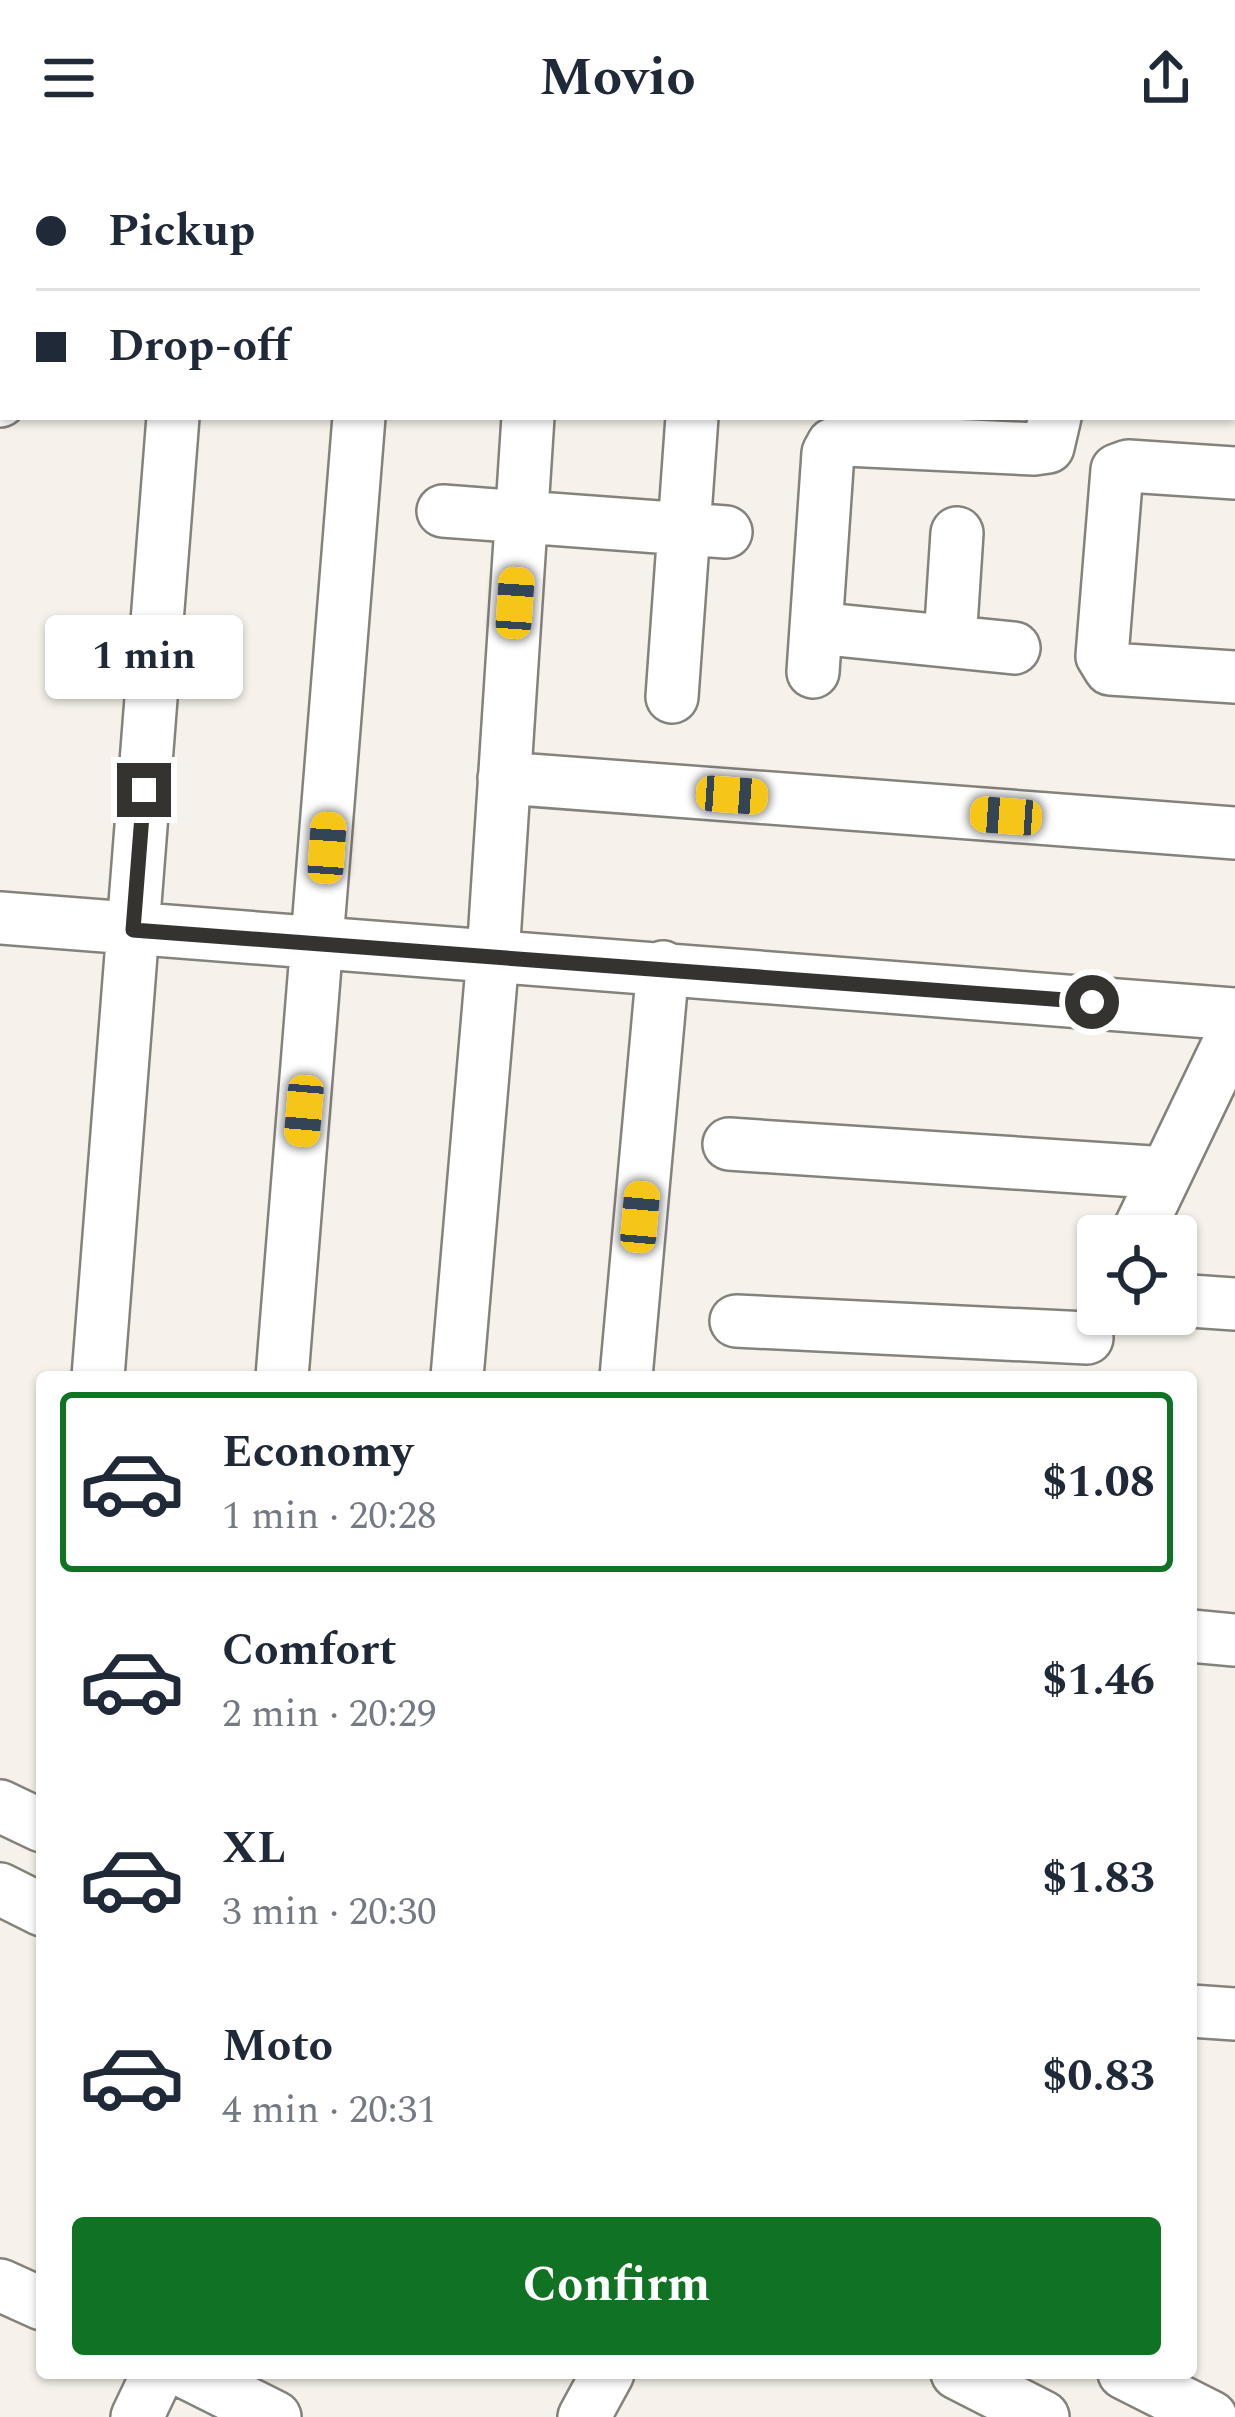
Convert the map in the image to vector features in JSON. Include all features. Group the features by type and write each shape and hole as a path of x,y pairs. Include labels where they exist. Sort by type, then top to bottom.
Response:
{"street":[{"path":"98,1371 173,420"},
{"path":"283,1371 359,420"},
{"path":"458,1371 493,956 529,420"},
{"path":"672,697 705,531 692,420"},
{"path":"1014,648 950,641 814,650 828,453 833,444 846,440 1048,447 1054,420"},
{"path":"1235,473 1128,466 1117,470 1103,665 1235,677"},
{"path":"442,512 705,531"},
{"path":"950,641 957,533"},
{"path":"503,778 1235,833"},
{"path":"0,918 1235,1014"},
{"path":"627,1371 663,967"},
{"path":"1146,1215 1235,1030"},
{"path":"729,1144 1166,1173"},
{"path":"1197,1301 1235,1304"},
{"path":"736,1322 1085,1343"},
{"path":"1197,1637 1235,1640"},
{"path":"0,1806 36,1823"},
{"path":"0,1889 36,1907"},
{"path":"1197,2011 1235,2014"},
{"path":"0,2285 36,2301"},
{"path":"137,2417 155,2379"},
{"path":"199,2379 275,2417"},
{"path":"547,2417 567,2379"},
{"path":"584,2417 605,2379"},
{"path":"969,2379 1043,2417"},
{"path":"1136,2379 1210,2417"}],"route":[{"path":"144,790 133,930 1092,1002"}]}
